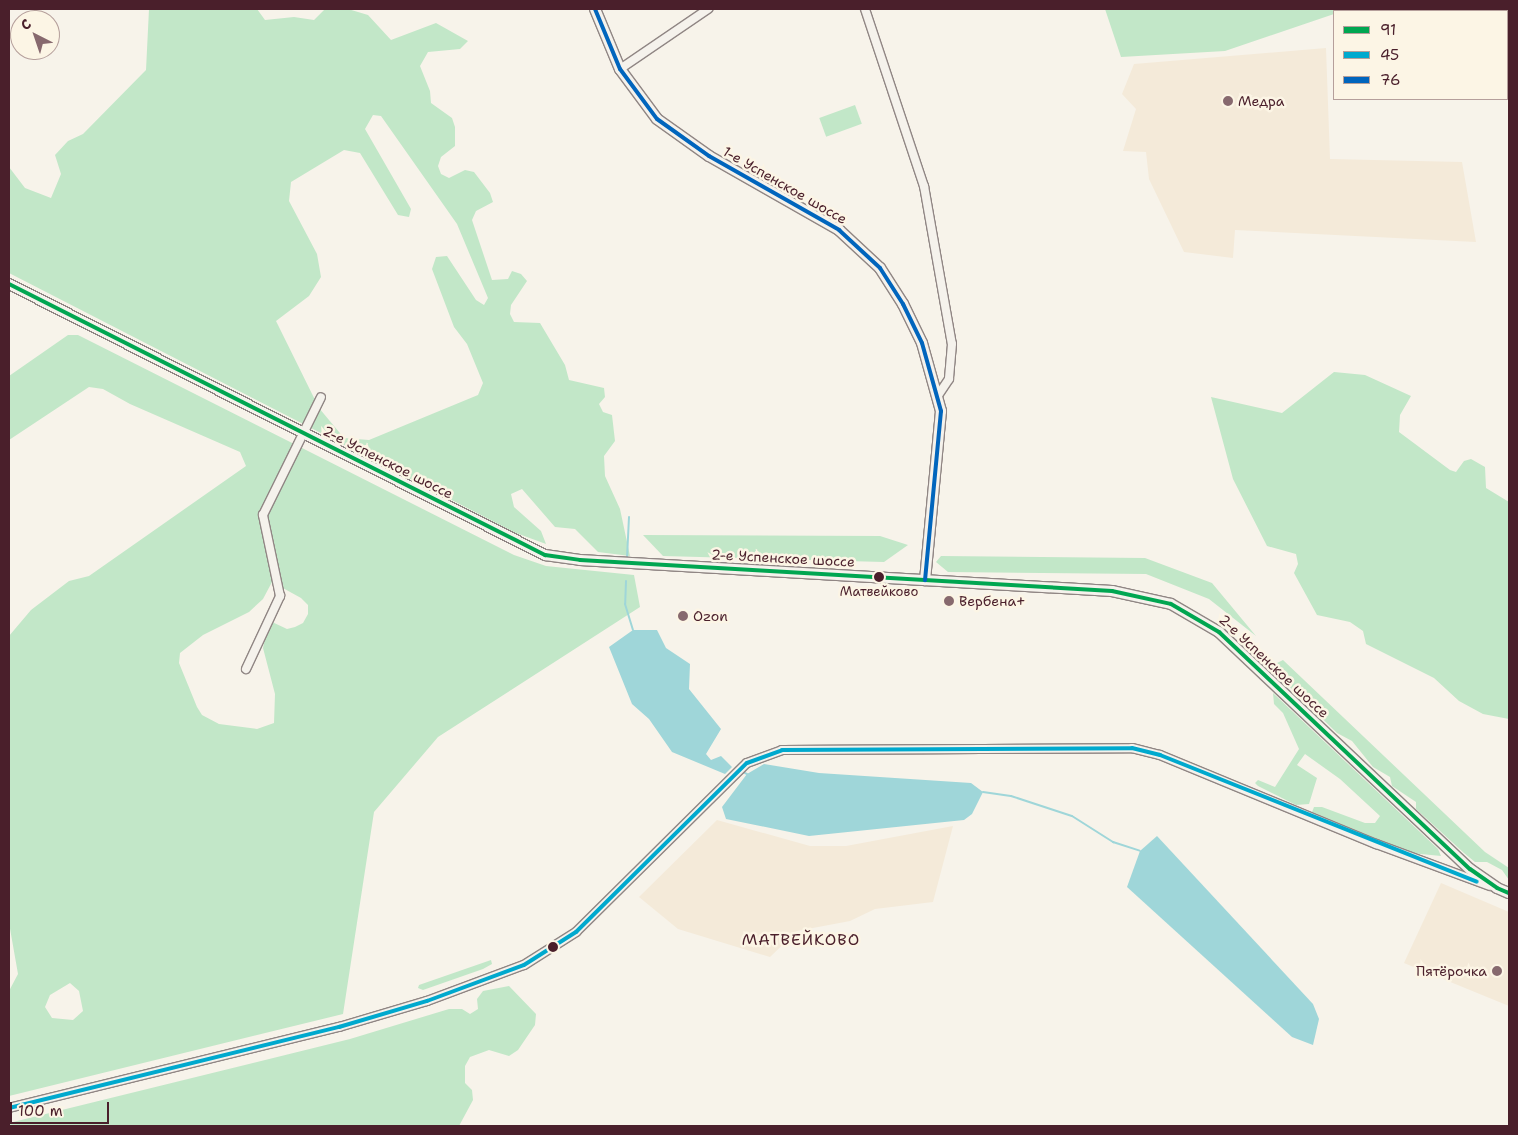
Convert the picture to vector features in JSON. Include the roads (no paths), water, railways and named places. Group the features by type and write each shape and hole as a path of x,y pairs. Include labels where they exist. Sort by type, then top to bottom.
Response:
{"main road":[{"name":"1-е Успенское шоссе","path":"595,9 620,69 644,103 679,138 804,208 839,230 880,268 911,319 939,394 941,431 925,580"},
{"name":"2-е Успенское шоссе","path":"9,284 536,552 554,558 1118,592 1161,600 1189,612 1219,632 1454,853 1497,888 1509,893"}],"street":[{"path":"620,69 708,9"},
{"path":"865,9 924,186 952,344 950,378 939,394"},
{"path":"246,669 280,596 263,515 320,397"},
{"path":"9,1108 340,1027 427,1001 524,965 576,932 747,763 767,753 798,749 1132,748 1205,772 1450,872 1497,888"},
{"path":"1450,872 1457,864 1454,853"}],"water":[{"path":"633,630 657,630 666,648 690,664 689,689 721,729 706,754 711,760 721,756 732,767 725,774 672,752 649,719 632,704 609,647"},
{"path":"764,764 819,773 971,783 983,792 972,814 964,820 809,836 726,819 722,807 747,774"},
{"path":"1157,836 1313,1004 1319,1019 1313,1045 1292,1037 1127,887 1140,851"}],"waterway":[{"path":"627,558 629,517"},
{"path":"626,581 625,604 633,630"},
{"path":"741,771 747,774"},
{"path":"983,792 1011,796 1072,816 1113,842 1140,851"}],"place":[{"name":"Медра","path":"1228,101"},
{"name":"Матвейково","path":"879,577"},
{"name":"Вербена+","path":"949,601"},
{"name":"Ozon","path":"683,616"},
{"name":"Пятёрочка","path":"1497,971"}],"district":[{"name":"МАТВЕЙКОВО","path":"801,940"}]}
